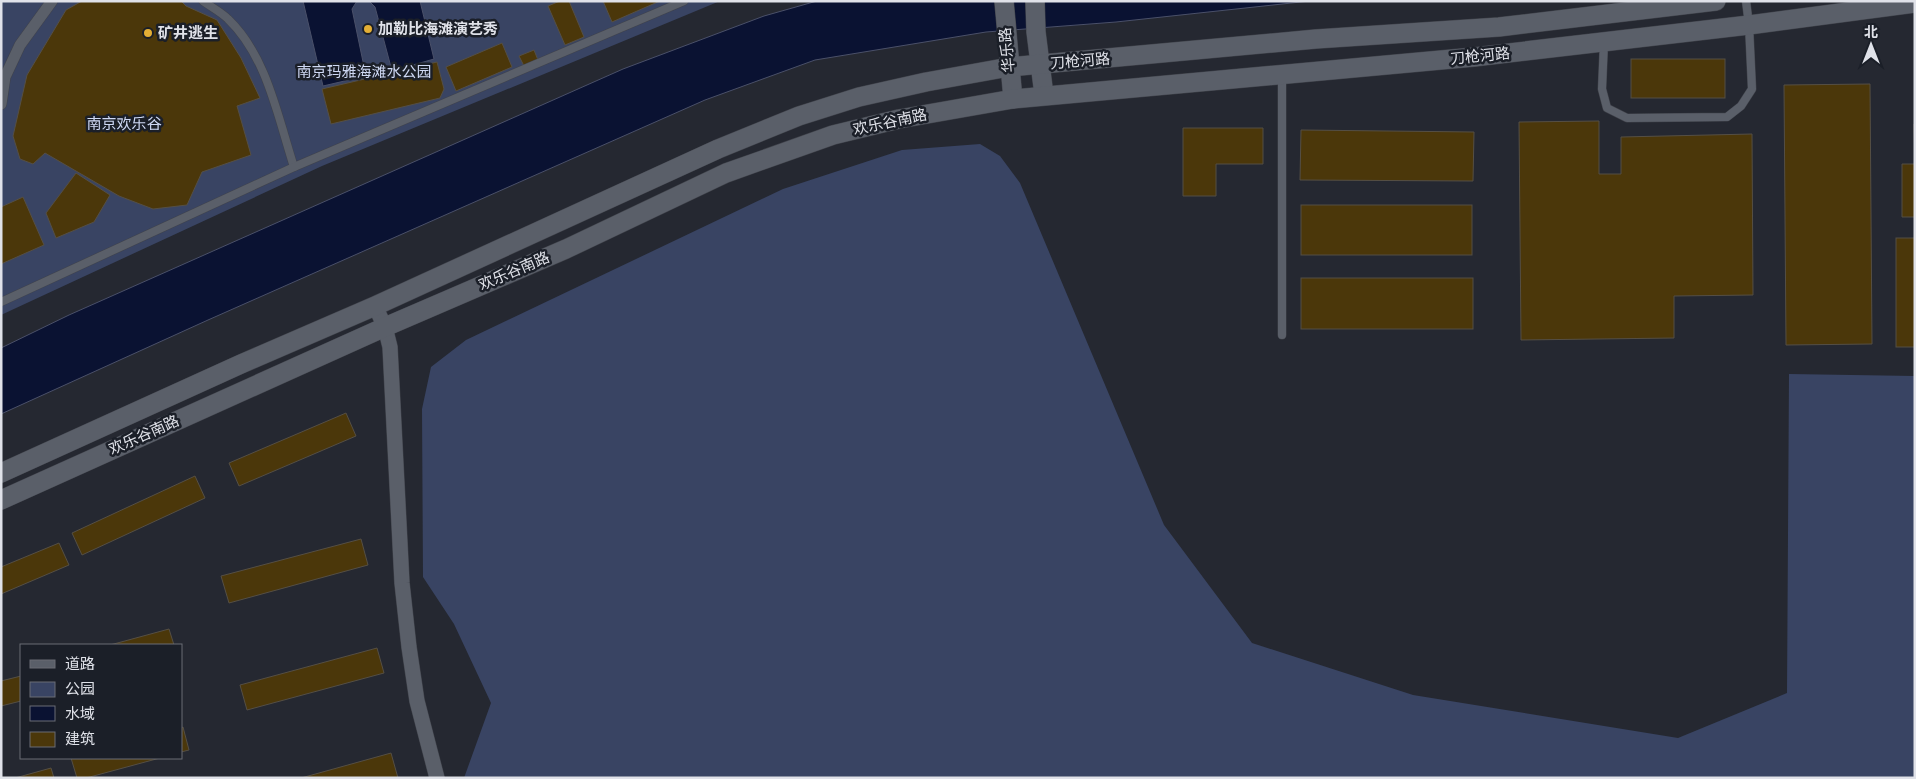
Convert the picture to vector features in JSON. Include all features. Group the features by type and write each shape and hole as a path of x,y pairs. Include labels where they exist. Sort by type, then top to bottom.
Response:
{"street":[{"path":"1,104 6,78 20,46 52,1"},
{"name":"华乐路","path":"1004,1 1013,99"},
{"name":"华乐路","path":"1034,1 1044,95"},
{"name":"刀枪河路","path":"1041,64 1316,40 1499,27 1716,1"},
{"name":"刀枪河路","path":"1044,95 1474,57 1749,25 1915,3"},
{"path":"1167,53 1159,61 1156,70 1160,77 1171,84"},
{"name":"欢乐谷南路","path":"1,473 241,364 376,306 718,149 800,116 859,97 926,82 1009,67 1041,64"},
{"name":"欢乐谷南路","path":"1,500 385,327 566,249 726,173 833,135 899,119 1044,95"},
{"path":"376,306 385,327 393,372 402,583 409,647 417,701 437,778"},
{"path":"241,364 256,366 259,370 260,378 250,388"}],"lane":[{"path":"203,1 228,18 246,39 261,65 294,167"},
{"path":"1,302 294,167 684,1"},
{"path":"1604,42 1602,89 1607,108 1627,118 1727,117 1741,106 1752,89 1746,1"},
{"path":"1282,74 1282,334"}],"green space":[{"name":"南京欢乐谷","path":"1,1 720,1 322,166 1,315"},
{"path":"980,144 1000,156 1020,183 1164,525 1252,643 1413,695 1678,738 1787,693 1789,374 1915,376 1915,778 464,778 491,703 454,624 423,577 422,409 431,367 466,340 783,189 902,150"}],"water":[{"path":"303,1 357,1 352,9 366,76 323,86"},
{"path":"369,1 420,1 434,59 392,71 375,7"},
{"path":"817,1 1310,1 1116,22 986,32 815,60 705,100 208,320 1,414 1,348 69,315 623,69 764,16"}],"building":[{"path":"82,1 181,1 186,6 217,20 241,58 260,98 237,106 251,155 202,172 187,205 153,209 119,196 45,153 33,164 20,159 13,136 27,75 66,10"},
{"path":"560,1 569,1 584,37 565,45 548,6"},
{"path":"603,1 660,1 612,22"},
{"path":"502,43 512,67 456,91 446,67"},
{"path":"534,50 538,60 524,66 519,56"},
{"path":"1631,59 1725,59 1725,98 1631,98"},
{"path":"437,62 444,89 440,98 331,124 322,89"},
{"path":"1870,84 1872,344 1786,345 1784,85"},
{"path":"1599,121 1599,174 1621,174 1621,137 1752,134 1753,295 1674,296 1674,338 1521,340 1519,122"},
{"path":"1914,124 1915,124 1915,164"},
{"path":"1183,128 1263,128 1263,164 1216,164 1216,196 1183,196"},
{"path":"1301,130 1474,132 1473,181 1300,180"},
{"path":"1902,164 1915,164 1915,217 1902,217"},
{"path":"76,173 110,195 94,222 56,238 46,213"},
{"path":"23,197 44,245 1,264 1,207"},
{"path":"1301,205 1472,205 1472,255 1301,255"},
{"path":"1896,238 1915,238 1915,347 1896,347"},
{"path":"1301,278 1473,278 1473,329 1301,329"},
{"path":"346,413 356,436 239,486 229,463"},
{"path":"195,476 205,498 82,555 72,533"},
{"path":"361,539 368,565 229,603 221,576"},
{"path":"59,543 69,565 1,594 1,567"},
{"path":"169,629 174,644 114,644"},
{"path":"377,648 384,673 247,710 240,685"},
{"path":"20,676 20,701 1,706 1,681"},
{"path":"182,728 189,750 182,752"},
{"path":"391,753 398,778 301,778"},
{"path":"71,759 156,759 86,778 77,778"},
{"path":"51,768 54,778 15,778"}],"place":[{"name":"加勒比海滩演艺秀","path":"368,29"},
{"name":"矿井逃生","path":"148,33"}],"park label":[{"name":"南京玛雅海滩水公园","path":"364,72"}]}
